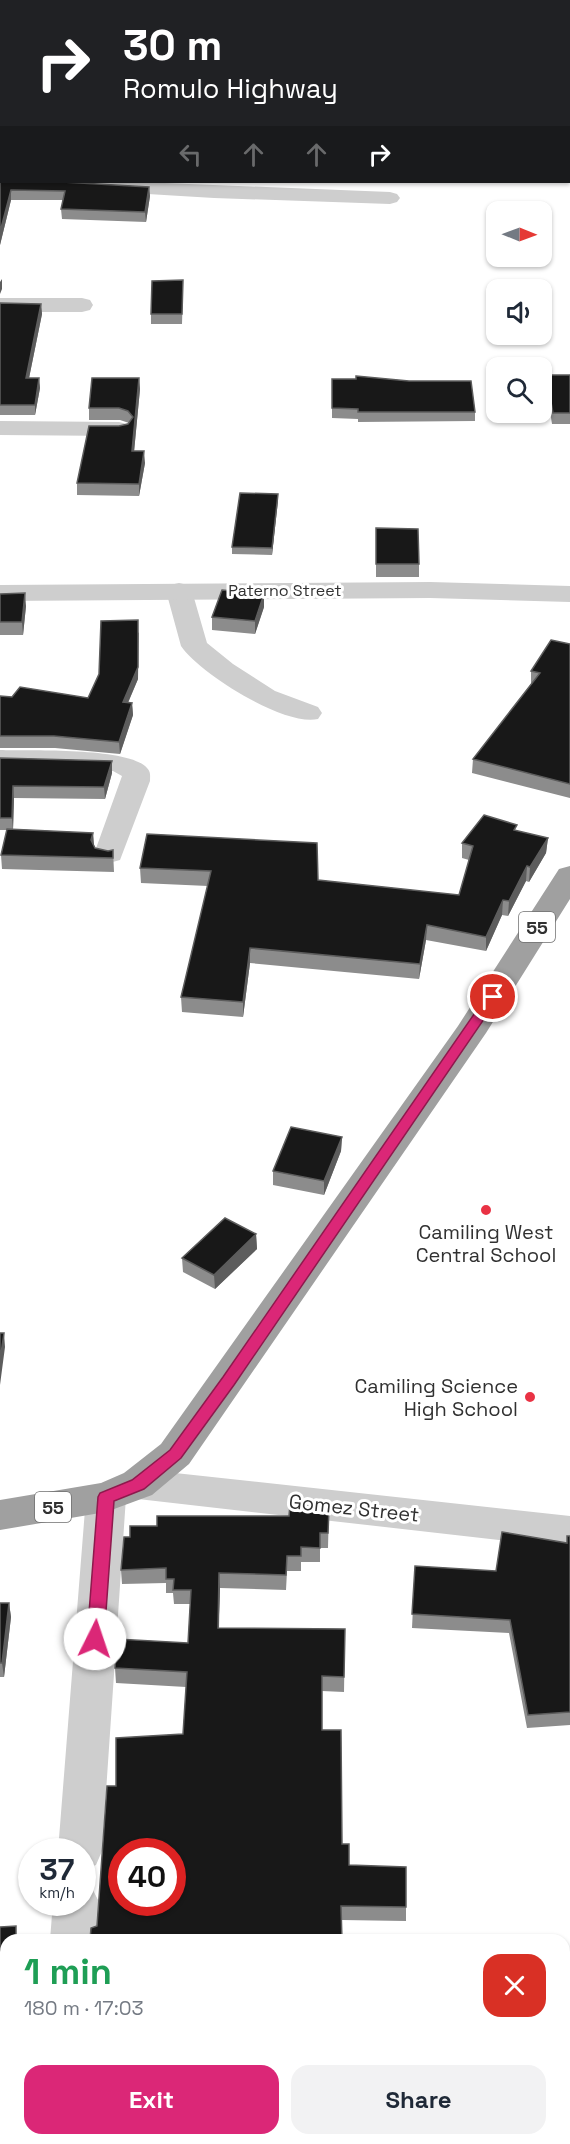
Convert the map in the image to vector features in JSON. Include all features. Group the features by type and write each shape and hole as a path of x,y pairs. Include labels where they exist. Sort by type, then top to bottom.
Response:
{"highway":[{"name":"55","path":"0,1515 122,1491 175,1454 470,1033 570,875"}],"street":[{"path":"65,183 214,192 390,198"},
{"path":"0,305 82,305"},
{"path":"0,428 119,429"},
{"name":"Paterno Street","path":"0,593 430,590 570,594"},
{"path":"179,591 194,646 223,669 266,697 308,713"},
{"path":"0,759 118,763 136,772 136,781 109,854"},
{"path":"82,1838 122,1491"},
{"name":"Gomez Street","path":"122,1491 570,1532"},
{"path":"73,1934 75,1916"}],"building":[{"path":"0,183 79,183 149,187 145,212 61,209 65,191 11,190 0,232"},
{"path":"183,280 182,314 151,314 152,281"},
{"path":"0,303 41,304 26,378 39,378 35,405 0,405"},
{"path":"552,375 570,375 570,413 553,413"},
{"path":"356,376 409,381 471,381 475,412 358,412 358,409 332,408 332,379 356,379"},
{"path":"92,378 139,378 132,451 144,451 139,484 77,483 89,426 119,426 128,424 133,417 128,411 119,408 89,408"},
{"path":"240,493 278,494 272,548 232,547"},
{"path":"376,528 418,529 419,564 376,564"},
{"path":"222,590 264,594 255,621 212,617"},
{"path":"25,593 22,622 0,622 0,594"},
{"path":"138,620 138,667 123,702 132,703 119,742 54,736 0,736 0,696 12,697 20,687 88,698 99,674 101,621"},
{"path":"551,640 570,644 570,784 473,759 540,673 531,671"},
{"path":"0,758 112,761 104,787 13,786 12,818 0,818"},
{"path":"484,815 517,825 514,830 548,838 530,867 527,866 509,901 503,900 486,937 427,925 420,964 250,948 243,1002 181,997 211,871 140,868 147,834 317,843 318,880 459,895 473,846 462,843"},
{"path":"7,829 93,833 91,840 95,848 113,850 113,858 1,855"},
{"path":"291,1127 342,1137 324,1181 273,1171"},
{"path":"225,1218 256,1234 214,1275 182,1258"},
{"path":"0,1333 4,1333 0,1361"},
{"path":"290,1504 329,1508 328,1533 320,1533 320,1548 301,1547 301,1556 287,1556 286,1575 219,1573 218,1628 345,1629 344,1677 322,1676 322,1730 341,1730 342,1844 349,1844 349,1865 406,1867 406,1907 341,1906 342,1934 90,1934 91,1928 97,1926 107,1786 116,1786 116,1738 183,1734 187,1672 115,1668 117,1639 188,1643 191,1590 173,1590 174,1579 166,1579 166,1568 121,1570 124,1537 130,1537 130,1526 157,1526 157,1516 289,1516"},
{"path":"502,1532 567,1543 567,1536 570,1536 570,1712 528,1715 510,1620 412,1614 415,1566 496,1571"},
{"path":"0,1603 9,1603 2,1663 0,1663"},
{"path":"16,1926 16,1934 0,1934 0,1927"}],"place":[{"name":"Camiling West Central School","path":"486,1210"},
{"name":"Camiling Science High School","path":"530,1397"}],"route":[{"path":"95,1639 106,1497 138,1484 175,1454 228,1381 493,997"}]}
